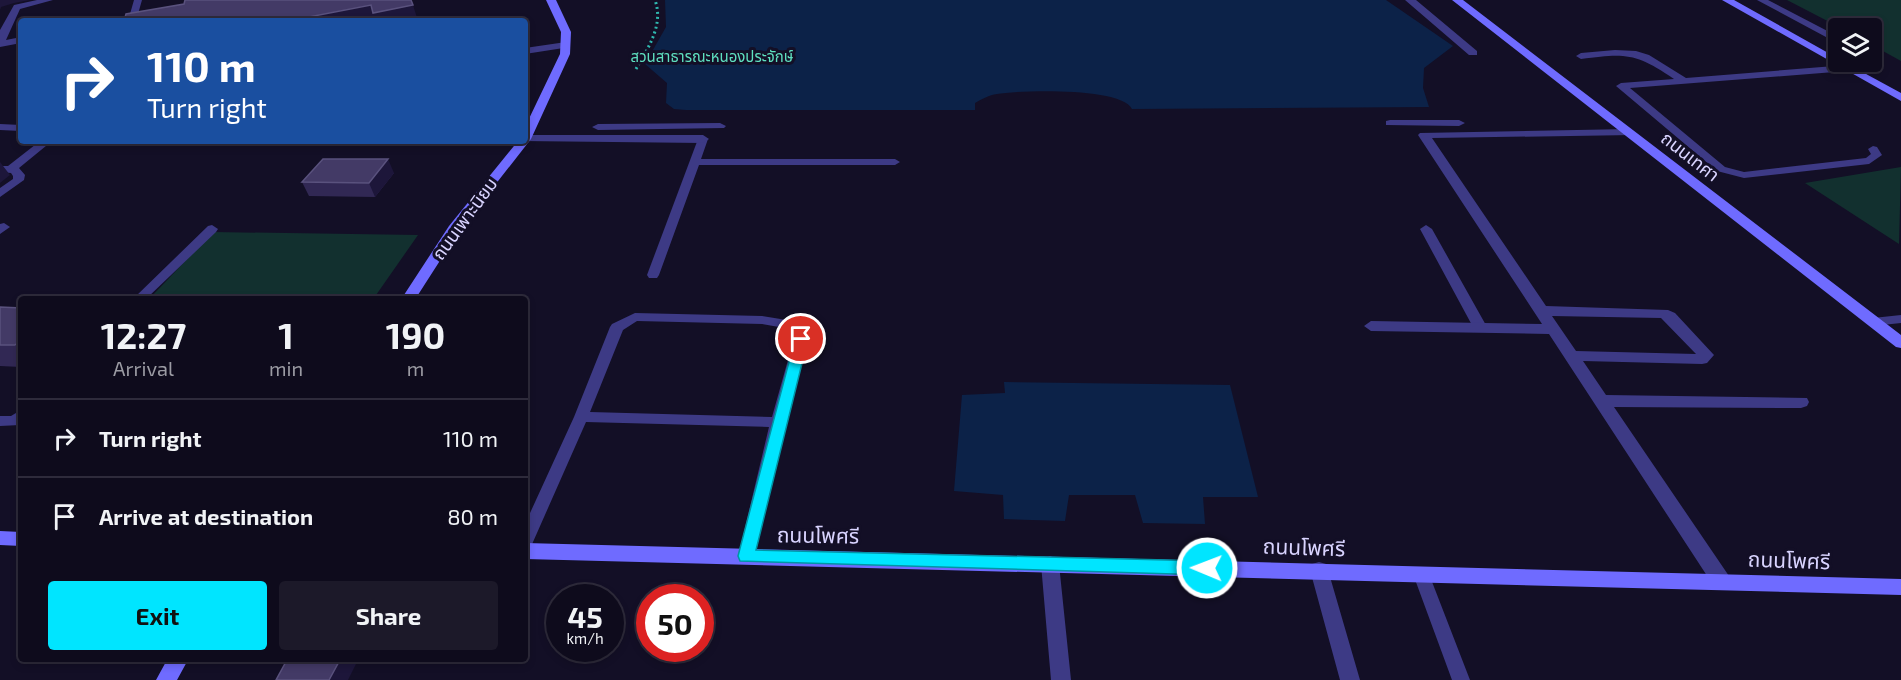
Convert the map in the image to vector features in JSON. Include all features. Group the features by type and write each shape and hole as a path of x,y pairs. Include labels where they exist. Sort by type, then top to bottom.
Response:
{"street":[{"path":"528,51 566,45 566,32 552,0"},
{"path":"1410,0 1473,54"},
{"name":"ถนนเทศา","path":"1456,0 1901,343"},
{"path":"1727,0 1828,58"},
{"name":"ถนนเพาะนิยม","path":"530,120 565,54 566,45"},
{"path":"1853,72 1901,98"},
{"path":"614,116 603,128 720,126"},
{"path":"1390,123 1459,123"},
{"path":"1629,133 1424,135 1722,582"},
{"path":"528,140 703,139"},
{"name":"ถนนเพาะนิยม","path":"410,296 454,229 522,144"},
{"path":"1541,311 1663,313 1670,316 1707,355 1702,359 1571,356"},
{"path":"1371,326 1553,329"},
{"path":"1601,401 1801,402"},
{"name":"ถนนโพศรี","path":"528,551 1901,587"},
{"path":"1050,564 1061,680"},
{"path":"1319,570 1350,680"},
{"path":"166,680 177,662"}],"lane":[{"path":"18,41 0,44 2,34 17,7 49,0"},
{"path":"133,18 138,0"},
{"path":"1761,0 1828,35"},
{"path":"1581,56 1626,51 1645,55 1684,81"},
{"path":"1828,69 1621,86 1726,171 1744,175 1869,161 1877,155 1873,149"},
{"path":"0,127 18,128"},
{"path":"653,275 703,139"},
{"path":"5,169 42,144"},
{"path":"695,162 896,162"},
{"path":"0,194 18,180 18,173 5,169"},
{"path":"142,296 212,229"},
{"path":"1426,229 1480,327"},
{"path":"528,535 581,417 617,327 635,317 762,320 794,324 802,334 746,556"},
{"path":"1873,322 1901,319"},
{"path":"581,417 778,422"},
{"path":"1421,574 1461,680"}],"path":[{"path":"636,69 657,27 659,7 655,0"}],"green space":[{"path":"1787,0 1901,0 1901,61 1882,51 1882,18 1828,18 1828,21"},
{"path":"1901,167 1899,244 1805,183"},
{"path":"213,232 418,235 375,296 152,296"}],"water":[{"name":"สวนสาธารณะหนองประจักษ์","path":"665,0 1386,0 1453,46 1424,68 1423,88 1429,107 1132,109 1124,102 1110,97 1047,91 986,97 975,103 975,110 686,110 674,109 666,103 667,83 645,64 666,27"},
{"path":"1004,382 1230,385 1258,497 1203,497 1205,524 1143,523 1135,495 1069,495 1065,521 1004,519 1003,495 954,491 962,395 1005,393"}],"building":[{"path":"185,0 411,0 413,5 373,13 371,5 304,18 125,18 126,14 184,4"},
{"path":"323,159 388,159 369,183 302,182"},
{"path":"0,307 18,308 18,342 15,345 0,345"},
{"path":"286,662 339,662 329,680 276,680"}],"route":[{"path":"801,339 778,422 746,556 1207,568"}]}
